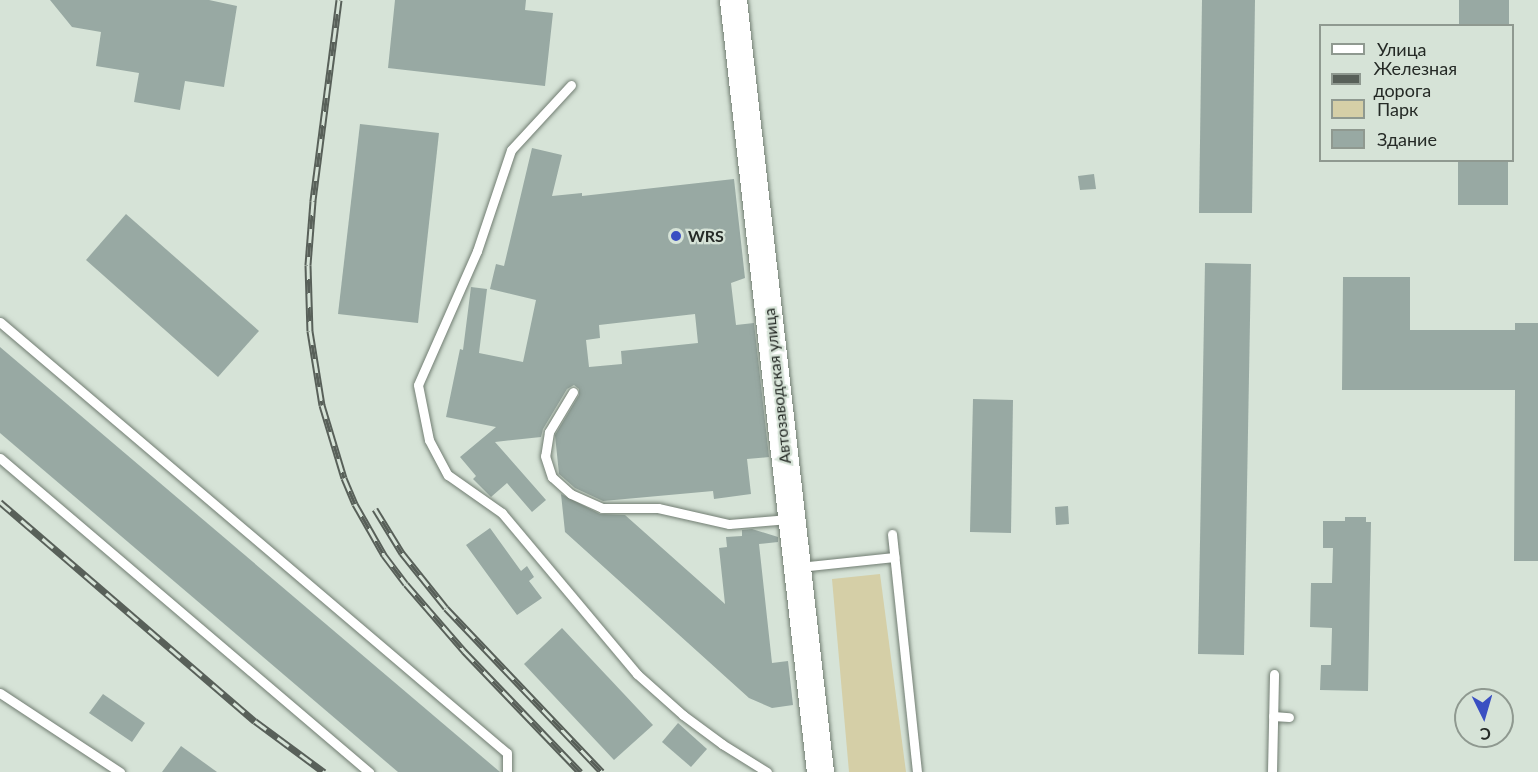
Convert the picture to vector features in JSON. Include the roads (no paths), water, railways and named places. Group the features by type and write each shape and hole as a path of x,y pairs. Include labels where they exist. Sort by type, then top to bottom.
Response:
{"street":[{"name":"Автозаводская улица","path":"734,0 747,166 792,519 820,772"}],"lane":[{"path":"571,85 512,150 477,251 418,385 429,440 448,475 502,513 637,674 683,715 722,744 767,772"},
{"path":"0,322 507,753 507,772"},
{"path":"573,392 549,432 545,456 552,477 571,494 602,508 658,508 729,524 792,519"},
{"path":"0,458 369,772"},
{"path":"892,534 917,772"},
{"path":"797,567 894,557"},
{"path":"1272,772 1274,674"},
{"path":"0,693 120,772"},
{"path":"1274,716 1289,717"}],"railway":[{"path":"339,0 313,201 308,265 310,331 322,405 344,478 355,504 384,555 406,584 464,651 580,772"},
{"path":"0,502 255,721 324,772"},
{"path":"375,509 402,553 446,608 602,772"}],"place":[{"name":"WRS","path":"676,236"}]}
